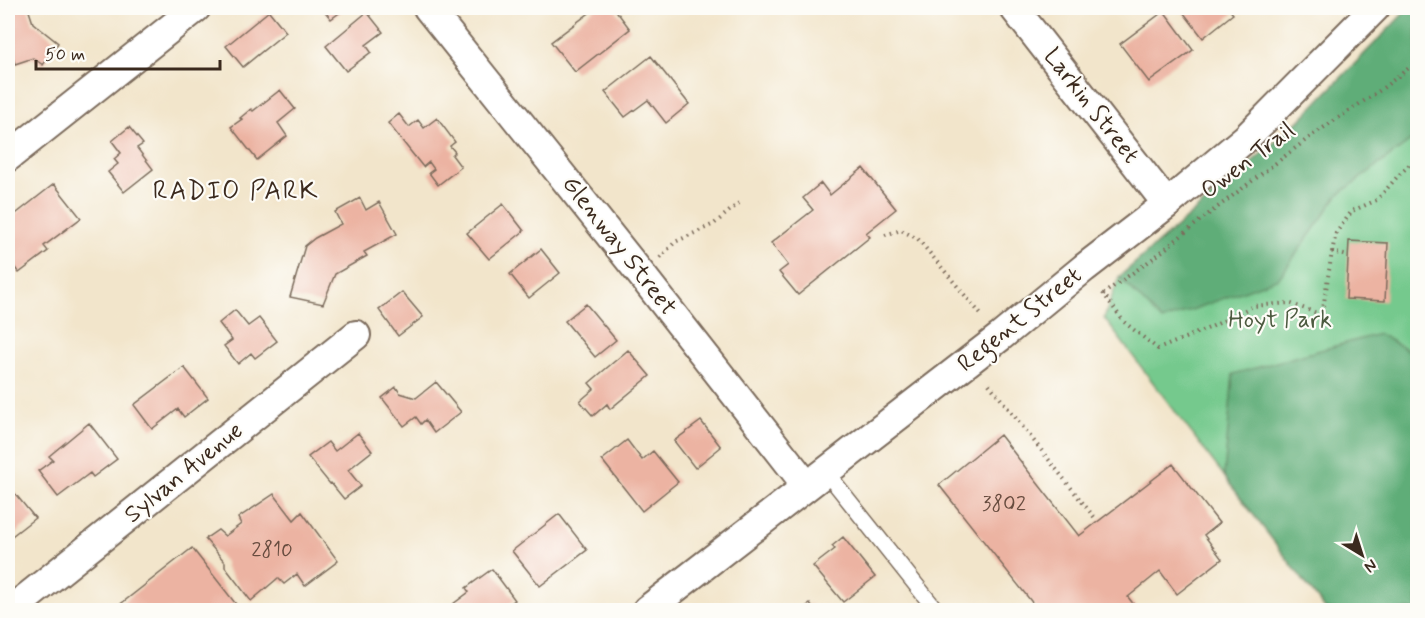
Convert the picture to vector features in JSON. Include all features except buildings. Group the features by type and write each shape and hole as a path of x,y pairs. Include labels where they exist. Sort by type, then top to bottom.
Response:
{"street":[{"path":"8,157 196,8"},
{"name":"Glenway Street","path":"428,8 644,278 816,479"},
{"name":"Larkin Street","path":"1014,8 1167,204"},
{"name":"Regent Street","path":"647,610 1000,337 1167,204 1246,138 1375,8"},
{"name":"Sylvan Avenue","path":"11,610 356,335"}],"lane":[{"path":"816,479 936,610"}],"path":[{"name":"Owen Trail","path":"1103,294 1155,257 1314,134 1379,91 1418,61"},
{"path":"1084,268 1124,322 1158,349 1209,328 1253,306 1289,303 1322,315 1336,233 1352,211 1377,201 1418,156"},
{"path":"644,278 655,262 675,242 714,224 739,203"},
{"path":"885,235 902,230 918,238 1000,337"},
{"path":"1332,252 1348,256"},
{"path":"989,384 1094,517"}],"green space":[{"name":"Hoyt Park","path":"1409,8 1417,8 1417,610 1326,610 1104,318 1119,277 1298,122"},
{"path":"1409,8 1417,8 1417,136 1338,195 1279,278 1162,321 1119,277 1298,122"},
{"path":"1379,334 1417,355 1417,610 1326,610 1224,476 1233,374"}],"district":[{"name":"RADIO PARK","path":"236,192"}]}
